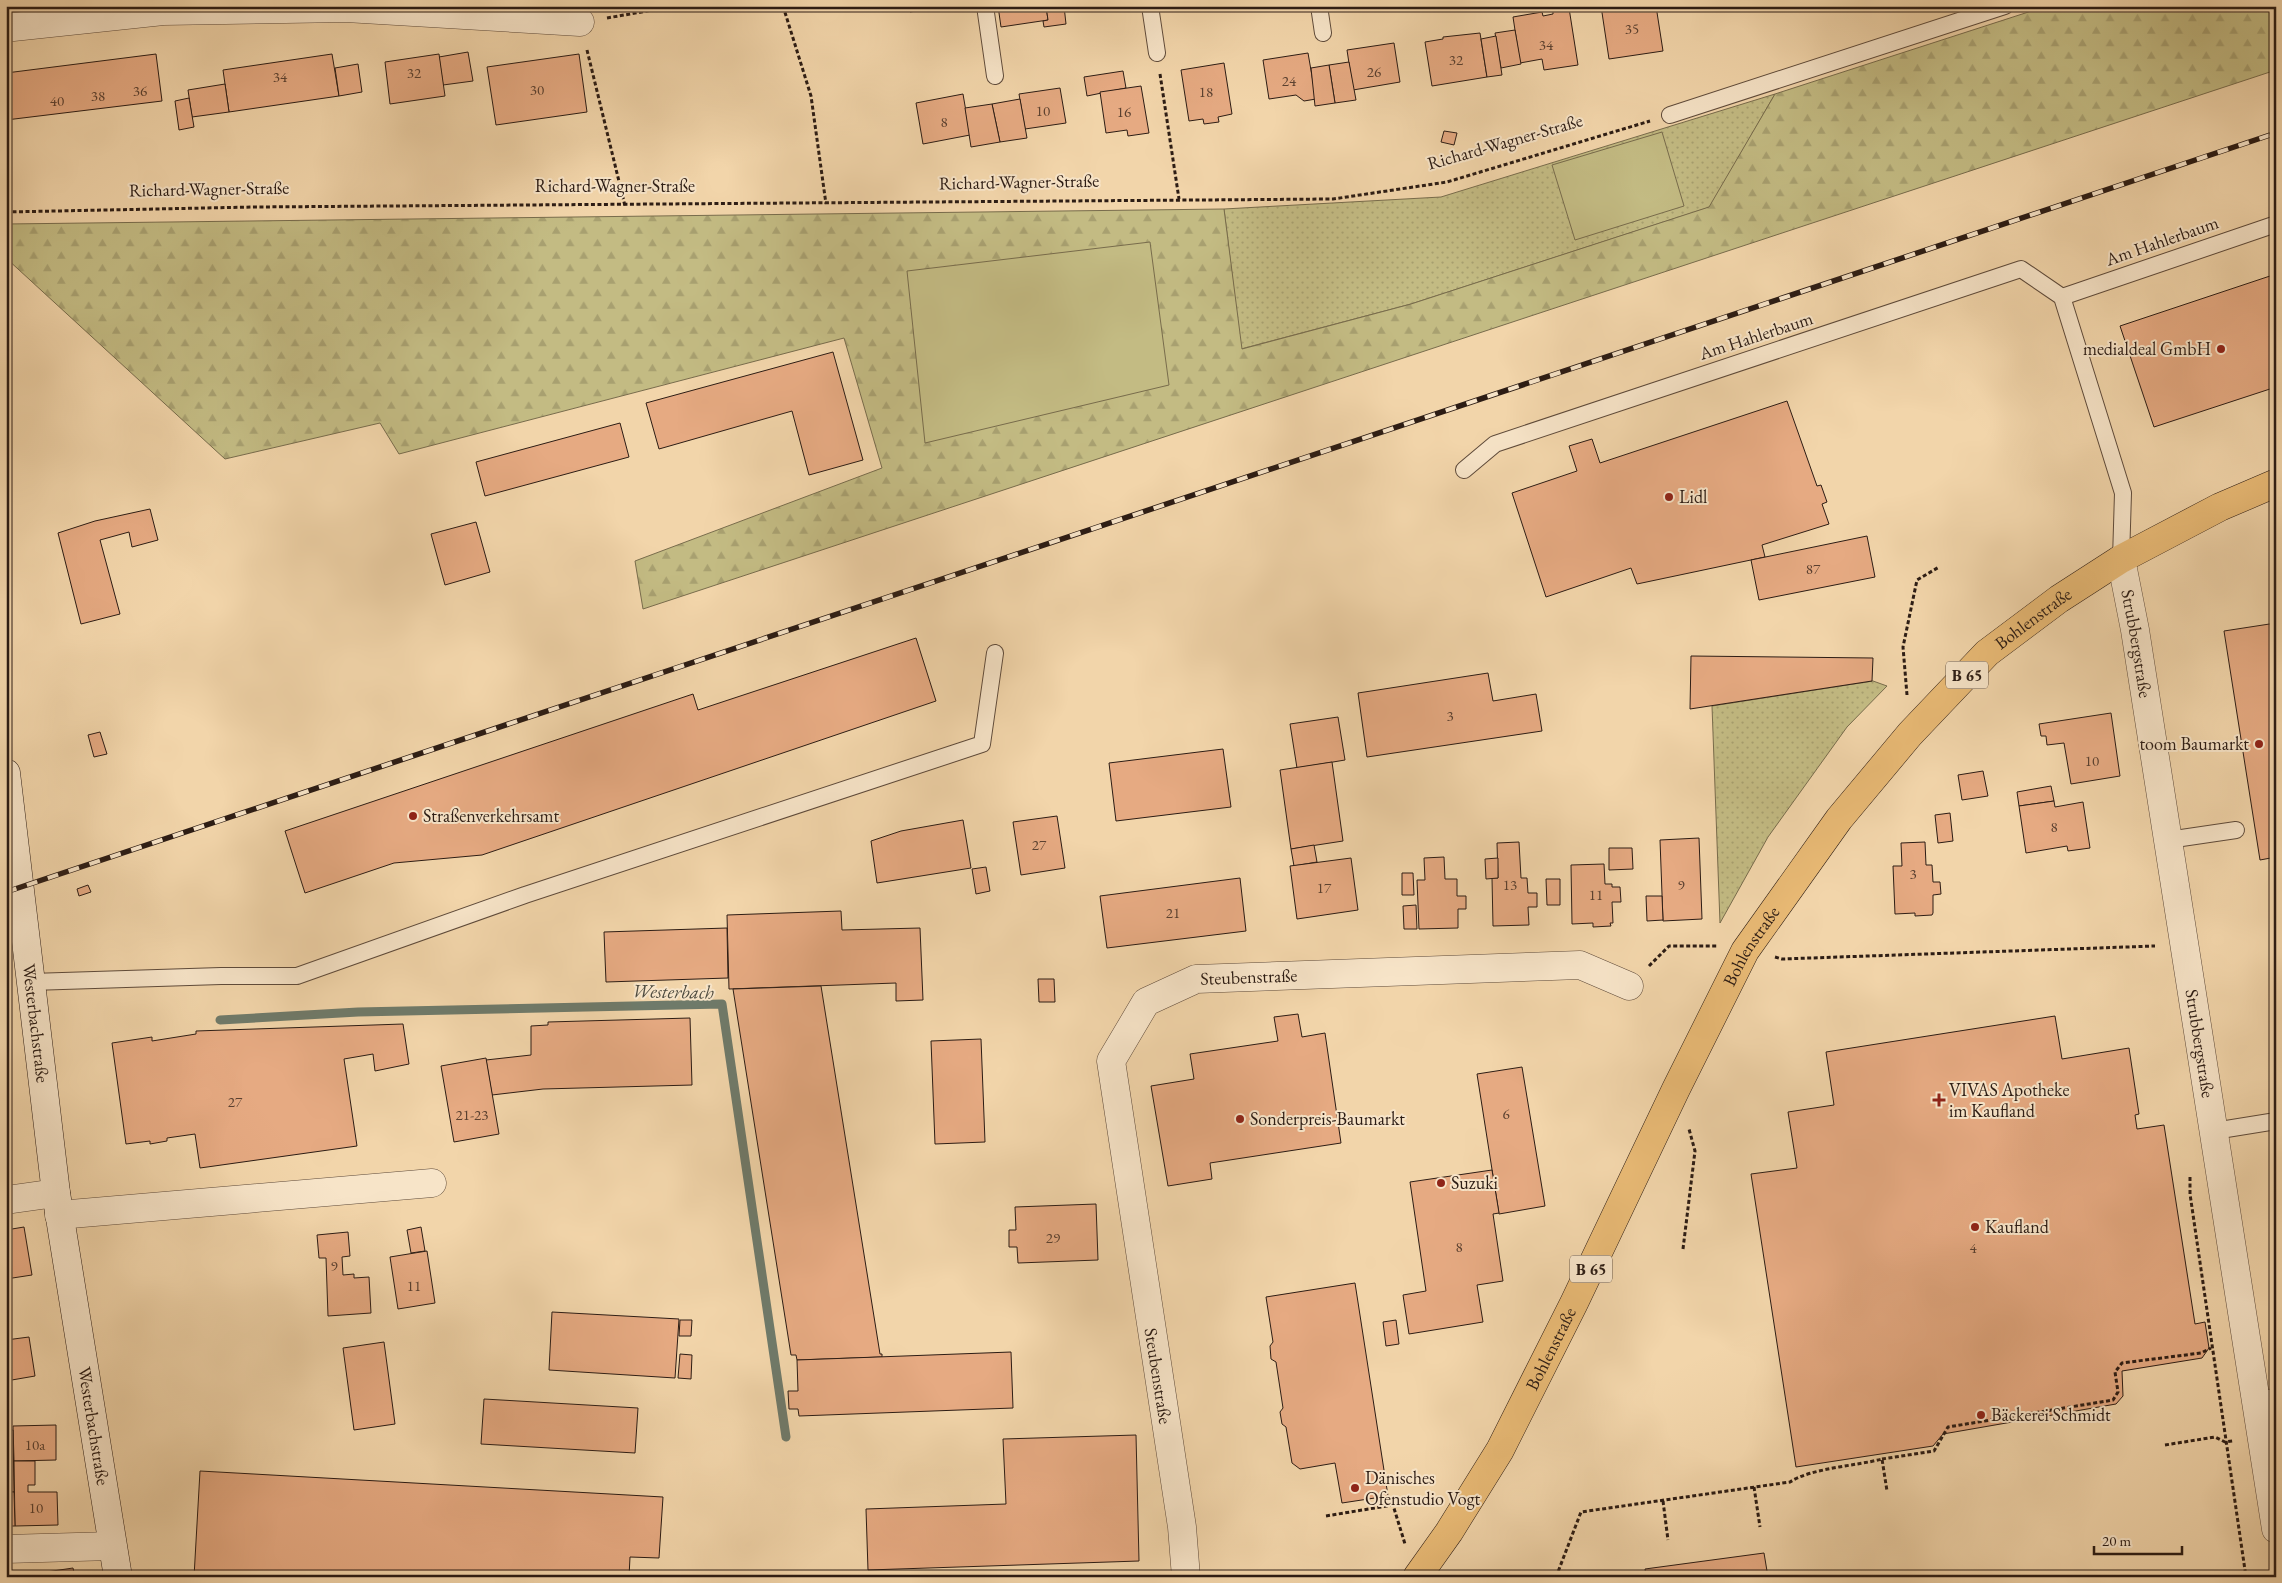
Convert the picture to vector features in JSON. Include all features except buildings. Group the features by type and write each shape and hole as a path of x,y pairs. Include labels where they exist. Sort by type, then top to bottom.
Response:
{"main road":[{"name":"Bohlenstraße","path":"1417,1577 1449,1532 1500,1450 1574,1303 1676,1088 1745,951 1839,819 1910,734 1987,654 2060,599 2120,559 2220,506 2276,483"}],"street":[{"path":"13,27 163,11 346,7 580,22"},
{"name":"Strubbergstraße","path":"2120,559 2135,630 2214,1131 2266,1398 2262,1437 2276,1529"},
{"name":"Westerbachstraße","path":"6,774 58,1204 118,1577"},
{"name":"Steubenstraße","path":"1186,1577 1182,1528 1111,1061 1146,1002 1196,979 1580,964 1629,986"},
{"path":"6,1200 58,1204 432,1183"},
{"path":"6,1549 112,1546"}],"lane":[{"path":"985,6 995,76"},
{"path":"1150,6 1157,53"},
{"path":"1319,6 1324,33"},
{"path":"1670,115 2005,6"},
{"name":"Am Hahlerbaum","path":"1464,470 1495,444 2021,269 2062,297 2276,224"},
{"path":"2062,297 2124,493 2120,559"},
{"path":"31,982 221,976 297,976 526,895 982,744 995,652"},
{"path":"2168,840 2236,830"},
{"path":"2214,1131 2276,1121"}],"path":[{"path":"626,206 580,22 676,6"},
{"path":"783,6 811,96 826,204"},
{"path":"1157,53 1179,199"},
{"name":"Richard-Wagner-Straße","path":"6,212 255,207 626,206 1179,199 1333,199 1447,182 1670,115"},
{"path":"1910,734 1903,647 1917,580 1939,567"},
{"path":"1629,986 1669,946 1709,945 1782,959 2183,944"},
{"path":"1676,1088 1696,1151 1683,1249"},
{"path":"1556,1577 1582,1512 1790,1482 1800,1476 1882,1459 1934,1451 1948,1427 2113,1400 2118,1392 2115,1372 2122,1363 2201,1353 2212,1348"},
{"path":"2165,1446 2215,1437 2225,1442 2262,1437"},
{"path":"1882,1459 1887,1491"},
{"path":"1754,1488 1760,1528"},
{"path":"1663,1501 1668,1540"},
{"path":"1326,1516 1394,1505 1407,1550"}],"green space":[{"path":"2047,6 2276,6 2276,70 643,609 635,561 882,468 844,338 399,454 380,423 225,459 6,258 6,224 1224,209 1242,349 1411,304 1709,207 1775,94"},
{"path":"1775,94 1710,207 1411,304 1241,349 1224,209 1441,197"},
{"path":"1662,132 1684,206 1575,240 1552,165"},
{"path":"1150,242 1169,385 925,443 907,271"},
{"path":"1873,681 1887,686 1847,727 1768,837 1720,923 1712,706"}],"waterway":[{"name":"Westerbach","path":"220,1020 358,1012 722,1004 786,1437"}],"railway":[{"path":"6,892 2276,133"}],"place":[{"name":"medialdeal GmbH","path":"2221,349"},
{"name":"Lidl","path":"1669,497"},
{"name":"toom Baumarkt","path":"2259,744"},
{"name":"Straßenverkehrsamt","path":"413,816"},
{"name":"VIVAS Apotheke im Kaufland","path":"1939,1100"},
{"name":"Sonderpreis-Baumarkt","path":"1240,1119"},
{"name":"Suzuki","path":"1441,1183"},
{"name":"Kaufland","path":"1975,1227"},
{"name":"Bäckerei Schmidt","path":"1981,1415"},
{"name":"Dänisches Ofenstudio Vogt","path":"1355,1488"}]}
